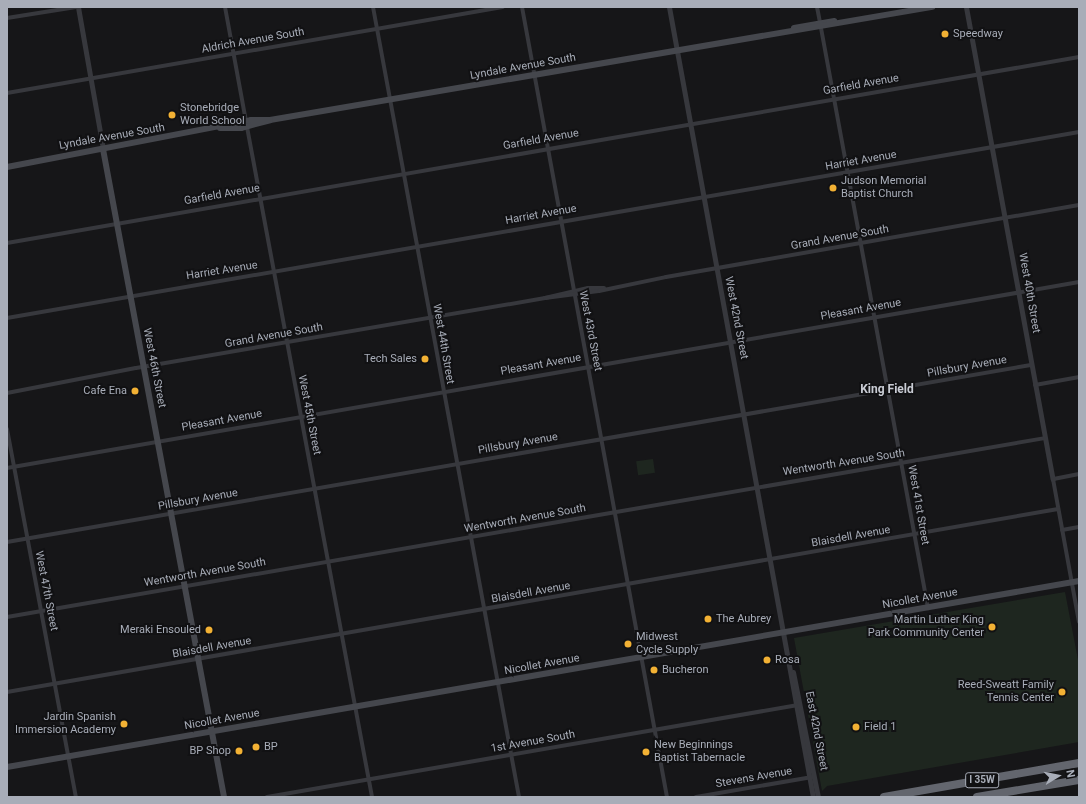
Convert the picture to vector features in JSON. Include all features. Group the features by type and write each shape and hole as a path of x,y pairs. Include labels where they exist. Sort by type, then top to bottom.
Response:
{"highway":[{"name":"I 35W","path":"884,797 1079,763"},
{"name":"I 35W","path":"977,797 1079,780"}],"main road":[{"name":"Lyndale Avenue South","path":"7,167 220,128 932,7"},
{"name":"West 46th Street","path":"103,149 224,797"},
{"name":"Nicollet Avenue","path":"7,767 1079,581"}],"street":[{"path":"7,18 77,7"},
{"name":"West 46th Street","path":"77,7 103,149"},
{"name":"West 45th Street","path":"225,7 286,342 372,797"},
{"name":"West 44th Street","path":"373,7 429,318 519,797"},
{"name":"Aldrich Avenue South","path":"7,93 503,7"},
{"name":"West 43rd Street","path":"522,7 546,149 667,797"},
{"name":"West 42nd Street","path":"669,7 756,486 785,632"},
{"name":"West 41st Street","path":"817,7 928,608"},
{"name":"West 40th Street","path":"966,7 1079,622"},
{"name":"Garfield Avenue","path":"7,243 116,222 403,172 546,149 1079,57"},
{"name":"Harriet Avenue","path":"7,318 130,295 1079,132"},
{"name":"Grand Avenue South","path":"7,393 286,342 860,245 1079,205"},
{"name":"Pleasant Avenue","path":"7,468 158,440 1079,282"},
{"name":"Pillsbury Avenue","path":"7,542 1032,365"},
{"path":"1035,385 1079,377"},
{"name":"West 47th Street","path":"7,429 76,797"},
{"name":"Wentworth Avenue South","path":"7,617 756,486 1045,438"},
{"path":"1053,479 1079,474"},
{"name":"Blaisdell Avenue","path":"7,692 1058,509"},
{"path":"1062,530 1079,527"},
{"name":"East 42nd Street","path":"785,632 815,795"},
{"name":"1st Avenue South","path":"267,797 799,705"},
{"name":"Stevens Avenue","path":"696,797 812,777"}],"shaded area":[{"path":"653,459 655,473 638,475 636,461"},
{"path":"1065,592 1079,665 1079,742 827,786 822,791 794,638"}],"place":[{"name":"Speedway","path":"945,34"},
{"name":"Stonebridge World School","path":"172,115"},
{"name":"Judson Memorial Baptist Church","path":"833,188"},
{"name":"Tech Sales","path":"425,359"},
{"name":"Cafe Ena","path":"135,391"},
{"name":"The Aubrey","path":"708,619"},
{"name":"Martin Luther King Park Community Center","path":"992,627"},
{"name":"Meraki Ensouled","path":"209,630"},
{"name":"Midwest Cycle Supply","path":"628,644"},
{"name":"Rosa","path":"767,660"},
{"name":"Bucheron","path":"654,670"},
{"name":"Reed-Sweatt Family Tennis Center","path":"1062,692"},
{"name":"Jardin Spanish Immersion Academy","path":"124,724"},
{"name":"Field 1","path":"856,727"},
{"name":"BP","path":"256,747"},
{"name":"BP Shop","path":"239,751"},
{"name":"New Beginnings Baptist Tabernacle","path":"646,752"}],"district":[{"name":"King Field","path":"887,390"}]}
